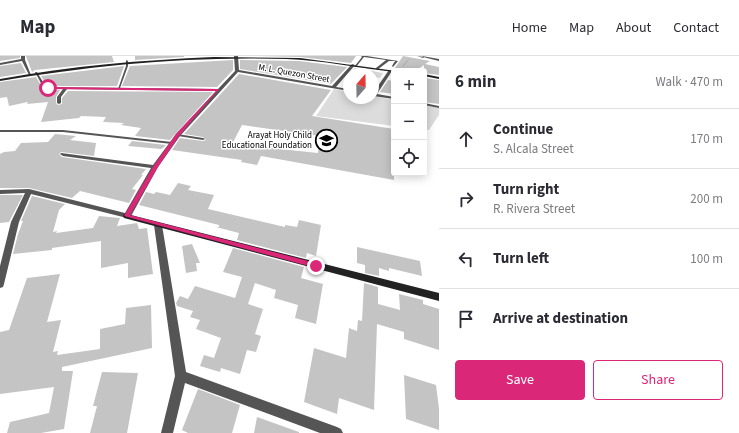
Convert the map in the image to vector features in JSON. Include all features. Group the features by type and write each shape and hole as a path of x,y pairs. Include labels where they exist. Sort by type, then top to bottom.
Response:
{"main road":[{"path":"302,60 306,56"},
{"path":"0,80 36,73 127,61 236,57 302,60 369,68"},
{"path":"379,69 391,71"},
{"path":"427,76 439,78"},
{"path":"127,216 439,297"}],"street":[{"path":"423,56 439,60"},
{"path":"0,192 29,191 127,216 155,167 178,135 237,71 236,57"},
{"path":"0,64 23,58 30,74"},
{"path":"333,87 354,66"},
{"name":"M. L. Quezon Street","path":"237,71 343,89"},
{"path":"379,88 391,72"},
{"path":"36,73 46,88 218,90"},
{"path":"59,103 59,97 66,88"},
{"path":"379,95 391,97"},
{"path":"427,105 439,107"},
{"path":"63,154 155,167"},
{"path":"0,284 15,222 29,191"},
{"path":"158,225 181,376 168,433"},
{"path":"181,376 337,433"}],"lane":[{"path":"354,66 363,56 398,61 393,66"},
{"path":"418,56 423,56"},
{"path":"378,68 388,60"},
{"path":"119,88 127,66 127,61"},
{"path":"0,131 63,131 172,143"},
{"path":"178,135 203,139"}],"shaded area":[{"path":"379,72 383,73 380,78"},
{"path":"334,89 343,91 343,104 379,104 379,97 391,99 391,126 316,116"},
{"path":"427,106 439,108 439,115 429,130 427,130"}],"building":[{"path":"0,56 20,56 20,58 0,61"},
{"path":"26,56 112,56 114,62 35,70 32,72"},
{"path":"135,56 184,56 184,57 135,60"},
{"path":"257,56 356,56 351,63 300,57"},
{"path":"403,56 430,61 425,64 439,67 439,75 427,73 427,68 424,68 424,65 420,68 395,68"},
{"path":"233,60 233,70 217,87 122,86 130,66"},
{"path":"240,60 299,61 347,67 343,68 343,71 331,84 240,69"},
{"path":"21,63 26,73 0,77 0,66"},
{"path":"124,66 117,86 47,86 41,76"},
{"path":"239,74 331,90 312,116 391,129 391,176 394,176 394,180 261,156 257,165 241,162 242,160 172,150 180,138 203,141 206,140 203,137 184,134","holes":["242,125 320,136 318,153 232,144"]},
{"path":"36,77 44,90 60,90 56,97 56,103 58,105 62,104 62,98 68,91 213,92 170,140 135,136 141,128 121,125 124,123 103,122 106,117 81,116 79,118 41,122 48,102 27,104 28,102 9,106 7,97 0,98 0,82"},
{"path":"427,78 439,80 439,104 427,102"},
{"path":"388,80 391,80 391,94 380,92"},
{"path":"55,134 76,136 70,140 96,143 94,156 61,152 59,154 62,157 146,169 132,189 136,190 129,203 80,191 72,198 29,188 0,188 0,154 15,151 21,143 48,142"},
{"path":"132,141 166,145 161,149 128,146"},
{"path":"178,183 191,186 188,190 214,195 208,209 285,227 285,225 297,227 299,220 321,225 316,256 307,253 306,258 237,240 239,233 216,227 219,227 219,225 139,205 146,192 154,194 156,192 170,195"},
{"path":"0,195 23,195 9,222 0,223"},
{"path":"32,196 65,204 59,210 53,232 57,231 56,233 93,228 99,216 120,218 117,226 137,223 139,229 147,228 153,274 128,278 128,263 101,268 101,241 52,248 52,250 13,254 23,221 21,221"},
{"path":"192,244 200,263 196,263 197,271 186,273 182,246"},
{"path":"357,247 420,261 422,276 389,268 389,271 379,268 379,276 365,273 365,265 357,263"},
{"path":"233,248 304,267 301,278 323,284 316,324 295,318 298,305 274,298 276,290 255,283 248,304 263,309 255,334 261,336 256,352 247,350 240,374 221,368 220,372 200,366 204,355 214,358 221,338 196,329 200,320 190,317 193,311 177,306 176,303 180,296 188,299 195,286 235,298 242,277 223,272"},
{"path":"60,274 47,322 61,320 53,352 58,351 57,355 100,349 100,329 125,324 126,308 151,305 152,348 62,367 62,371 73,371 64,429 41,433 7,433 10,422 49,413 54,387 0,394 0,332 9,330 27,278"},
{"path":"364,283 378,287 378,304 400,310 399,294 423,300 423,304 439,309 439,350 404,339 404,332 377,324 374,410 339,398 337,414 304,402 314,348 346,358 349,328 357,331 358,320 362,321"},
{"path":"102,372 138,373 127,433 90,433 97,406 93,406"},
{"path":"404,375 436,385 439,409 439,430 406,419"},
{"path":"198,389 240,405 232,433 188,433 182,430"},
{"path":"257,417 299,432 299,433 254,433"}],"place":[{"name":"Arayat Holy Child Educational Foundation","path":"327,140"}],"route":[{"path":"48,88 218,90 178,135 155,167 127,216 316,266"}]}
